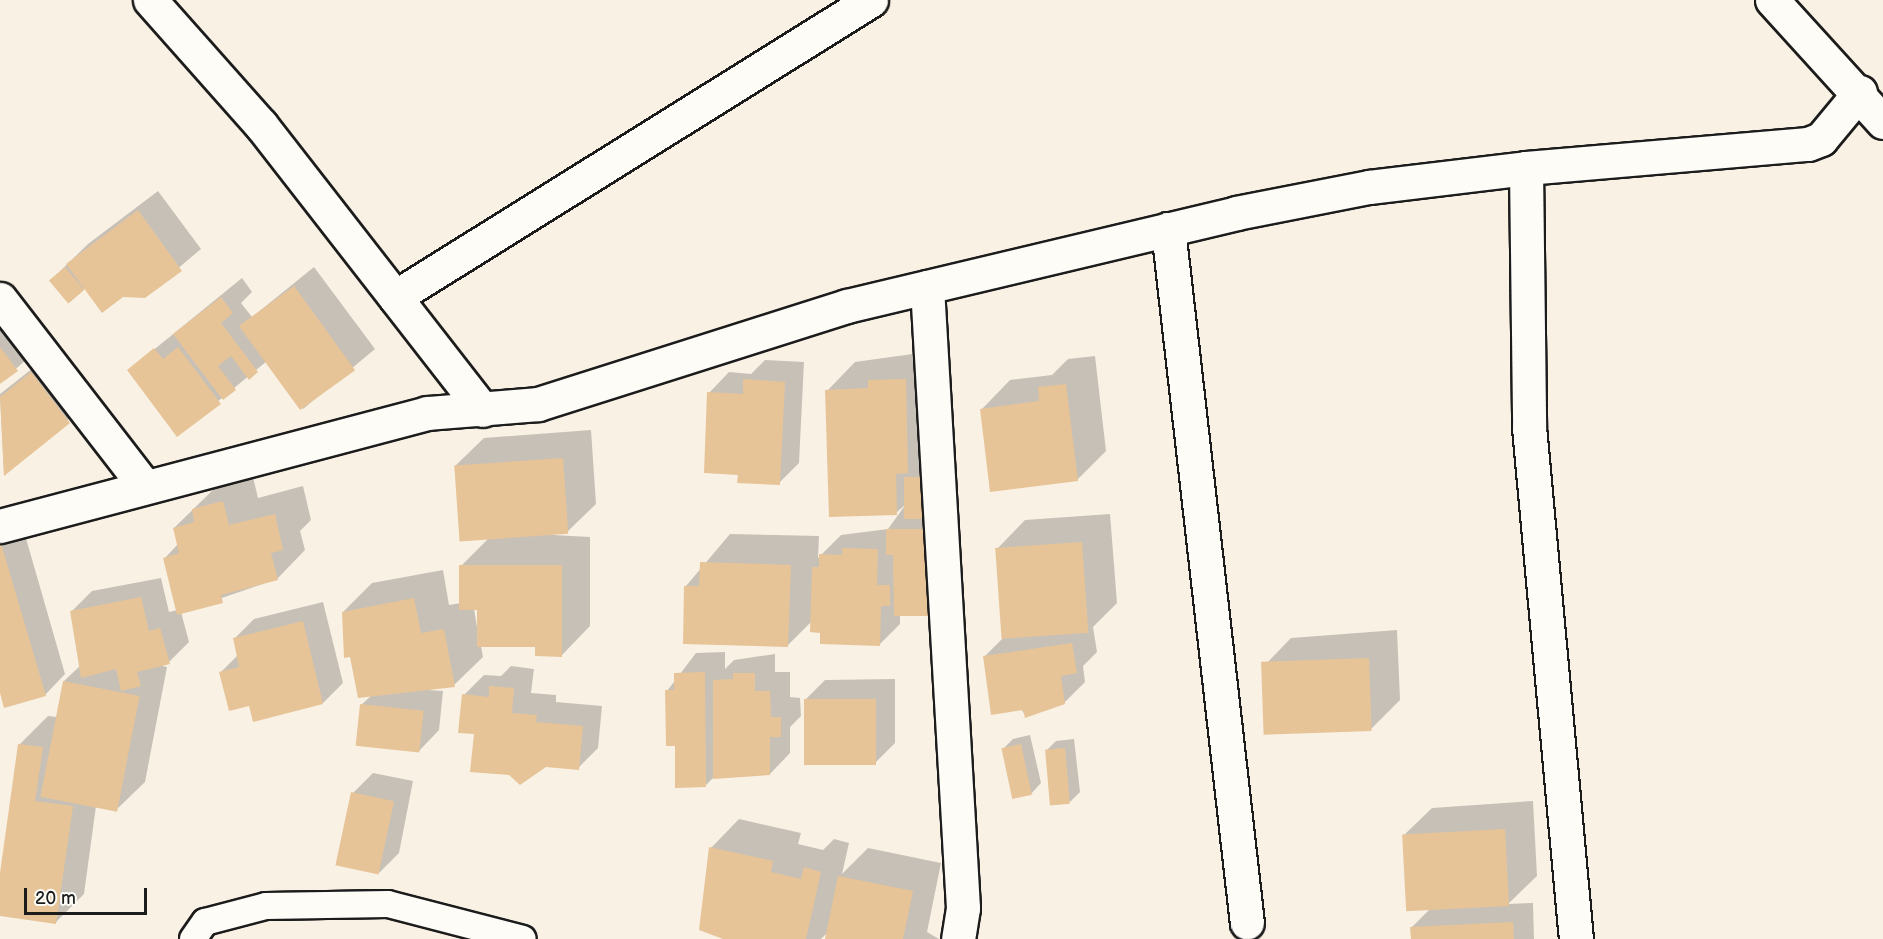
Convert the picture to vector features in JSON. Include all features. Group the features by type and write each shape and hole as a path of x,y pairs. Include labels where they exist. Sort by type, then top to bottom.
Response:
{"street":[{"path":"150,0 261,125 483,410"},
{"path":"395,297 871,0"},
{"path":"1772,0 1860,92 1883,122"},
{"path":"0,526 144,485 427,412 483,410 538,404 847,306 1168,229 1369,187 1526,168 1808,144 1821,139 1860,92"},
{"path":"1526,168 1529,427 1576,939"},
{"path":"1168,229 1247,923"},
{"path":"927,287 963,908 958,939"},
{"path":"0,299 144,485"}],"lane":[{"path":"193,939 205,922 266,906 388,904 523,939"}],"building":[{"path":"138,210 182,271 145,298 123,297 102,313 66,264"},
{"path":"65,267 84,290 68,303 49,280"},
{"path":"294,286 355,370 300,410 239,326"},
{"path":"221,297 233,313 221,323 258,372 249,380 231,356 218,366 236,390 223,400 173,334"},
{"path":"0,347 18,371 0,384"},
{"path":"178,347 221,404 177,437 127,370 154,348 163,359"},
{"path":"31,372 70,423 4,476 0,397"},
{"path":"743,379 785,382 780,485 737,483 738,475 704,473 707,392 743,394"},
{"path":"906,379 908,473 896,474 897,515 829,517 825,390 868,388 868,380"},
{"path":"1066,384 1078,481 990,492 980,409 1039,401 1038,387"},
{"path":"563,458 568,534 460,541 454,466"},
{"path":"904,477 922,477 922,519 904,519"},
{"path":"223,501 229,525 275,514 283,550 271,553 278,580 221,595 223,603 177,615 163,558 179,553 173,528 194,522 192,509"},
{"path":"886,529 928,529 929,616 894,616 893,555 886,555"},
{"path":"0,540 46,696 4,708 0,693"},
{"path":"1082,542 1088,633 1002,639 995,548"},
{"path":"842,548 878,549 877,585 890,585 890,606 881,606 880,646 820,644 820,633 810,632 812,567 819,567 819,554 842,555"},
{"path":"700,562 791,565 788,647 683,644 684,586 699,586"},
{"path":"459,565 562,565 562,657 535,656 535,647 477,647 477,610 459,610"},
{"path":"141,597 149,631 160,628 170,664 137,672 141,686 121,691 116,669 81,678 70,611"},
{"path":"414,598 421,633 444,629 455,687 358,698 350,657 344,658 342,612"},
{"path":"303,621 323,704 253,722 249,706 229,711 219,672 239,667 233,638"},
{"path":"1072,643 1077,673 1061,676 1065,704 1025,718 1023,710 991,715 983,656"},
{"path":"1369,658 1372,731 1264,735 1261,662"},
{"path":"705,672 706,787 675,788 675,746 666,746 665,690 674,690 674,673"},
{"path":"733,673 755,673 755,691 770,691 771,717 781,717 781,737 770,737 770,775 713,779 713,680 733,679"},
{"path":"63,681 140,696 117,812 40,797"},
{"path":"489,686 514,688 512,713 537,715 536,722 583,726 579,770 546,767 520,785 509,775 470,772 474,734 458,733 462,694 489,697"},
{"path":"804,699 876,699 876,765 804,765"},
{"path":"360,704 424,711 419,752 356,746"},
{"path":"18,744 43,747 35,801 73,806 56,924 0,916 0,873"},
{"path":"1021,744 1032,795 1012,799 1001,748"},
{"path":"1065,748 1070,804 1050,806 1045,750"},
{"path":"351,792 394,801 378,875 335,865"},
{"path":"1505,829 1509,906 1406,911 1402,834"},
{"path":"709,847 773,861 771,872 801,879 804,867 821,872 806,939 723,939 699,930"},
{"path":"838,876 913,891 903,939 825,939"},
{"path":"1513,922 1514,939 1411,939 1410,927"}]}
